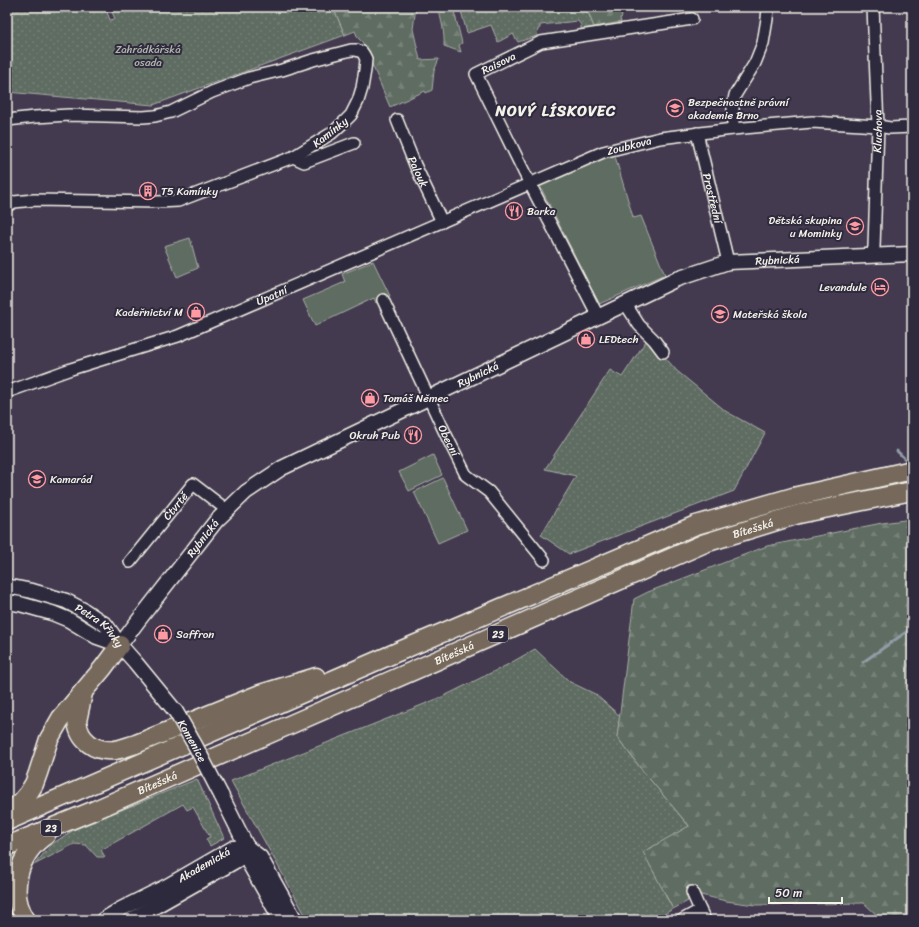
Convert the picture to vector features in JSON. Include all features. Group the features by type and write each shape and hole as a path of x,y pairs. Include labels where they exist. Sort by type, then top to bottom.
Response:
{"highway":[{"name":"Bítešská","path":"7,821 696,525 793,497 907,471"},
{"name":"Bítešská","path":"7,846 95,810 705,543 799,514 912,491"},
{"path":"7,813 21,802 30,790 36,779 46,746 61,718 70,706 84,693 120,645"},
{"path":"84,693 77,722 81,736 96,748 114,750 136,744 260,694 402,650"},
{"path":"26,920 17,900 17,886 19,872 27,854 39,840 95,810"}],"street":[{"path":"733,129 733,106 735,95 755,63 763,43 768,7"},
{"name":"Kluchova","path":"872,256 874,247 878,126 873,7"},
{"name":"Raisova","path":"598,316 476,74 541,42 692,19"},
{"name":"Kamínky","path":"7,120 69,115 155,116 171,112 212,92 249,78 282,70 341,52 356,50 362,52 366,59 362,88 358,101 351,115 332,133 293,158 178,201 34,200 14,202 7,206"},
{"name":"Palouk","path":"397,120 415,165 442,222"},
{"name":"Zoubkova","path":"530,183 604,152 660,138 733,129 812,122 890,128 912,127"},
{"name":"Prostřední","path":"697,133 728,262"},
{"path":"293,158 304,162 354,143"},
{"name":"Úpatní","path":"7,392 71,369 178,336 530,183"},
{"name":"Rybnická","path":"120,645 216,521 246,492 282,468 677,279 728,262 912,254"},
{"name":"Obecní","path":"383,300 466,475 489,492 544,560"},
{"path":"625,303 640,325 664,352"},
{"name":"Čtvrtě","path":"130,562 193,484 227,510"},
{"name":"Petra Křivky","path":"7,586 22,588 75,605 106,625 120,645"},
{"name":"Petra Křivky","path":"7,602 37,608 60,616 97,637 120,645"},
{"name":"Kamenice","path":"120,645 136,662 176,712 196,747 247,847 250,865 281,920"},
{"name":"Kamenice","path":"247,847 260,857 295,920"},
{"name":"Akademická","path":"103,920 121,909 167,886 233,848 247,847"},
{"name":"Akademická","path":"131,920 239,859 247,847"},
{"path":"682,920 703,915 692,892"}],"green space":[{"name":"Zahrádkářská osada","path":"7,7 105,7 110,20 115,19 110,7 333,7 345,35 153,105 7,92"},
{"path":"333,7 416,7 413,29 420,60 439,59 434,71 432,90 426,93 425,91 390,107 363,43 358,38 355,31 345,35"},
{"path":"438,7 453,7 462,43 459,45 461,52 444,46 443,31"},
{"path":"460,7 586,7 594,27 581,29 581,25 578,21 540,25 537,36 518,42 513,34 498,42 491,25 467,33"},
{"path":"586,7 620,7 622,17 620,18 621,22 594,27"},
{"path":"614,153 633,217 641,216 665,275 599,304 539,184"},
{"path":"190,238 198,268 177,277 164,246"},
{"path":"373,261 390,296 376,303 374,298 315,326 303,300 345,282 342,274"},
{"path":"648,338 677,371 727,412 765,433 734,491 569,554 541,535 576,476 545,469 610,370 622,377"},
{"path":"433,455 442,475 409,491 399,472"},
{"path":"443,478 467,530 438,543 414,492"},
{"path":"912,519 912,920 882,920 864,903 755,905 726,901 701,895 696,889 686,895 688,901 673,909 643,852 689,826 642,770 617,737 634,599 648,592 767,546 882,523"},
{"path":"535,649 570,682 595,694 620,716 617,737 642,770 689,826 667,898 673,909 654,920 308,920 231,781 442,697 507,665"},
{"path":"197,779 224,838 210,846 206,839 210,837 193,807 187,810 183,804 101,850 105,857 97,857 86,845 74,844 34,865 52,844 75,829"},
{"path":"25,847 20,920 9,920 7,917 7,854"}],"waterway":[{"path":"897,451 910,464"},
{"path":"863,662 912,628"}],"place":[{"name":"Bezpečnostně právní akademie Brno","path":"675,108"},
{"name":"T5 Kamínky","path":"148,191"},
{"name":"Barka","path":"514,211"},
{"name":"Dětská skupina u Mominky","path":"855,226"},
{"name":"Levandule","path":"880,287"},
{"name":"Kadeřnictví M","path":"196,312"},
{"name":"Mateřská škola","path":"720,314"},
{"name":"LEDtech","path":"586,339"},
{"name":"Tomáš Němec","path":"370,398"},
{"name":"Okruh Pub","path":"413,435"},
{"name":"Kamarád","path":"37,479"},
{"name":"Saffron","path":"163,634"}],"district":[{"name":"NOVÝ LÍSKOVEC","path":"556,111"}]}
